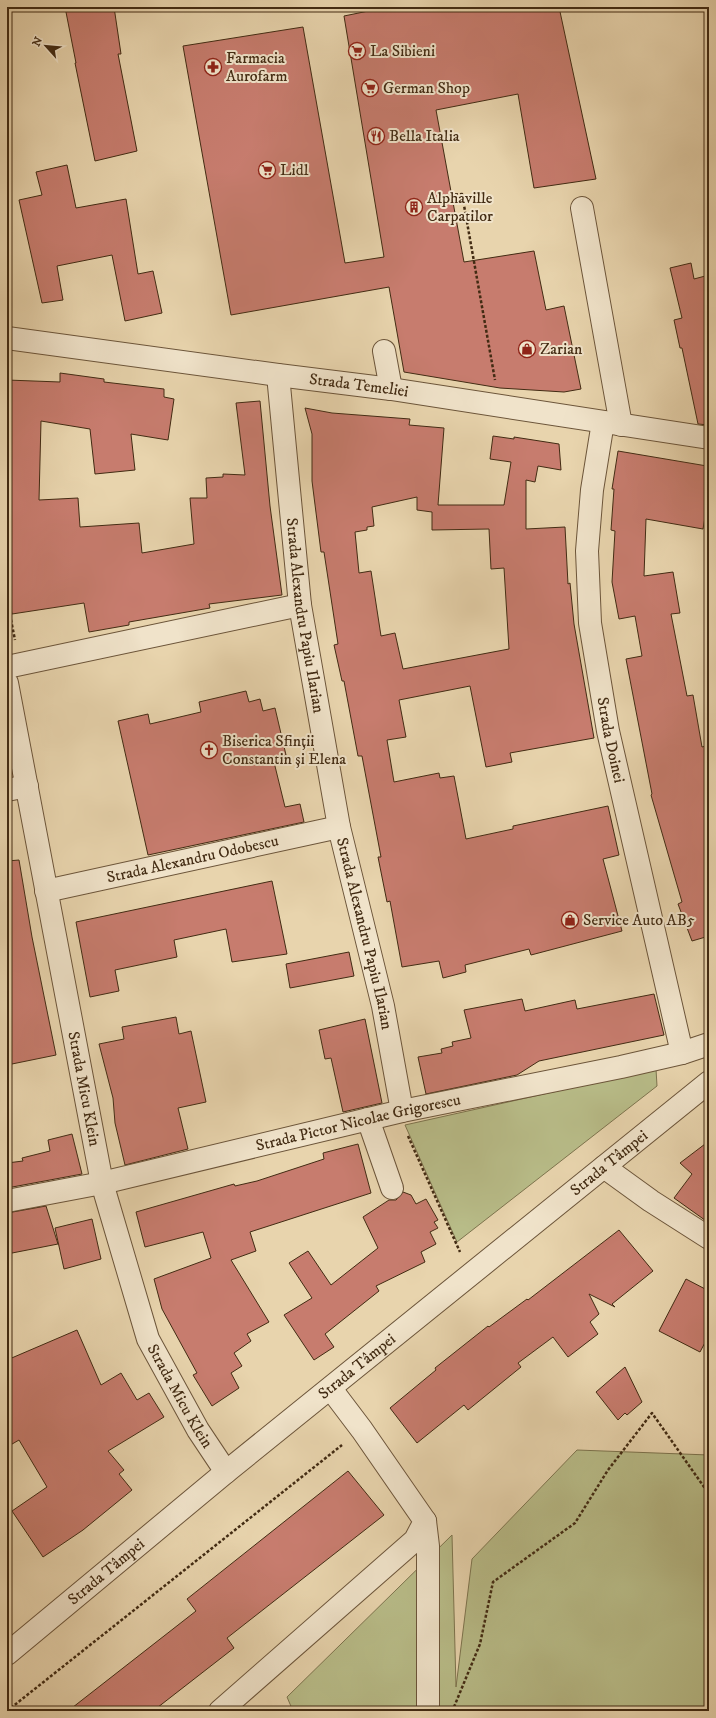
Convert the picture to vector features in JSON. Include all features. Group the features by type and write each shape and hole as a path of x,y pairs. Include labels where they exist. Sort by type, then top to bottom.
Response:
{"street":[{"name":"Strada Doinei","path":"582,208 612,423 592,490 587,551 590,623 608,731 682,1053"},
{"name":"Strada Temeliei","path":"7,338 278,376 391,389 709,438"},
{"path":"384,351 391,389"},
{"name":"Strada Alexandru Papiu Ilarian","path":"278,376 300,605 339,827 383,1006 402,1111"},
{"path":"7,667 300,605"},
{"name":"Strada Micu Klein","path":"7,683 17,788 46,891 102,1183 148,1339 198,1430 226,1472"},
{"name":"Strada Alexandru Odobescu","path":"46,891 339,827"},
{"name":"Strada Pictor Nicolae Grigorescu","path":"7,1201 102,1183 402,1111 682,1053 709,1044"},
{"name":"Strada Tâmpei","path":"7,1654 226,1472 331,1389 709,1082"},
{"path":"368,1119 392,1188"},
{"path":"604,1167 651,1201 709,1238"},
{"path":"331,1389 362,1430 425,1521 428,1546 428,1711"},
{"path":"220,1711 415,1540 425,1521"}],"path":[{"path":"450,195 462,194 500,406"},
{"path":"402,1111 403,1124 470,1276"},
{"path":"453,1711 480,1644 493,1582 575,1523 608,1470 652,1413 709,1494"},
{"path":"7,1711 362,1430"}],"green space":[{"path":"656,1069 657,1086 457,1242 405,1125"},
{"path":"577,1450 709,1455 709,1711 293,1711 287,1697 452,1535 456,1687 472,1559"}],"building":[{"path":"65,7 114,7 121,54 118,54 137,151 95,161"},
{"path":"388,7 559,7 596,179 534,188 518,94 436,110 464,262 534,251 546,310 564,306 581,389 564,392 500,388 404,372 389,287 231,315 183,46 303,27 345,263 384,257 344,16"},
{"path":"67,165 76,208 126,199 138,274 153,271 162,313 125,321 112,255 57,266 63,300 42,303 19,200 42,195 36,172"},
{"path":"691,263 694,279 709,275 709,425 698,424 682,348 680,348 674,320 682,318 670,268"},
{"path":"60,373 104,379 104,382 164,389 164,397 174,399 168,440 131,434 135,470 95,474 90,429 41,421 39,500 78,498 80,527 139,523 142,553 194,544 190,498 207,498 206,478 223,477 223,474 245,475 236,403 260,401 270,506 282,595 209,604 210,608 129,622 129,625 89,632 84,603 12,614 7,584 7,380 60,382"},
{"path":"305,408 332,413 410,419 409,425 444,428 438,505 504,505 511,462 490,459 493,436 514,439 514,437 559,444 561,470 538,466 535,482 526,480 526,529 565,527 568,584 570,583 574,624 594,738 510,753 512,762 486,767 470,686 399,700 406,737 387,740 394,782 439,773 440,778 454,776 466,839 513,829 513,826 608,806 619,855 603,859 622,931 531,955 529,949 465,965 466,972 443,978 439,961 402,967 390,901 387,902 378,857 381,857 362,756 358,756 344,681 342,681 334,645 338,644 324,552 321,552 312,481 312,434","holes":["417,497 417,510 432,512 432,530 489,529 491,569 504,568 509,649 403,669 395,633 381,636 371,571 359,573 355,532 367,530 367,527 374,526 372,507"]},
{"path":"618,451 707,466 705,477 709,478 706,499 708,500 703,529 646,519 644,576 673,572 680,613 671,614 687,696 693,695 702,747 709,745 709,936 692,941 678,904 682,902 651,795 626,659 642,656 635,616 619,619 612,582 615,531 611,530 614,489 612,489"},
{"name":"Biserica Sfinții Constantin și Elena","path":"246,691 249,702 260,699 263,711 275,708 286,755 273,758 285,807 300,804 304,822 148,855 118,721 148,714 150,724 201,712 199,702"},
{"path":"19,860 32,937 56,1055 7,1065 7,861"},
{"path":"272,881 287,954 232,962 226,929 174,940 177,957 115,970 119,991 90,997 76,922"},
{"path":"349,952 354,976 290,988 286,964"},
{"path":"654,994 664,1035 539,1061 517,1075 426,1094 418,1057 442,1053 441,1049 453,1046 452,1042 471,1038 464,1010 522,999 525,1011 575,1000 577,1009"},
{"path":"176,1017 179,1034 191,1031 206,1102 178,1108 188,1149 125,1165 115,1123 113,1098 99,1044 124,1039 122,1027"},
{"path":"365,1019 382,1103 343,1112 331,1058 325,1059 319,1030"},
{"path":"72,1134 82,1174 7,1188 7,1163 23,1161 22,1158 50,1151 48,1140"},
{"path":"709,1141 709,1223 674,1198 692,1174 680,1163"},
{"path":"358,1144 371,1193 250,1232 256,1251 231,1260 269,1322 247,1334 251,1341 234,1353 242,1366 231,1373 239,1388 212,1406 193,1375 197,1373 162,1309 154,1279 211,1258 203,1232 145,1247 136,1212 234,1184 235,1186 257,1181 324,1159 323,1153"},
{"path":"403,1192 411,1195 416,1204 426,1199 438,1220 434,1222 438,1228 430,1232 436,1244 421,1252 425,1262 376,1286 379,1291 325,1334 334,1347 314,1360 284,1315 312,1298 289,1263 308,1251 331,1285 378,1248 363,1217 389,1200 396,1200"},
{"path":"46,1206 58,1244 7,1254 7,1213"},
{"path":"92,1219 101,1259 64,1269 55,1228"},
{"path":"619,1230 653,1271 612,1304 615,1307 589,1294 599,1314 590,1322 598,1334 568,1357 553,1337 518,1363 521,1367 468,1410 464,1405 417,1443 390,1408 436,1370 435,1368 488,1326 489,1327 527,1299 528,1300"},
{"path":"686,1279 709,1291 709,1335 700,1352 659,1331"},
{"path":"77,1330 101,1385 121,1373 137,1400 149,1393 164,1417 108,1451 124,1470 119,1474 132,1490 83,1530 43,1557 12,1511 47,1487 19,1440 7,1447 7,1360"},
{"path":"625,1367 642,1402 627,1415 625,1413 618,1420 596,1392"},
{"path":"348,1471 384,1515 227,1638 234,1648 153,1711 68,1711 196,1611 187,1599"}],"place":[{"name":"La Sibieni","path":"357,51"},
{"name":"Farmacia Aurofarm","path":"213,67"},
{"name":"German Shop","path":"370,88"},
{"name":"Bella Italia","path":"376,136"},
{"name":"Lidl","path":"267,170"},
{"name":"Alphaville Carpatilor","path":"414,207"},
{"name":"Zarian","path":"527,349"},
{"name":"Biserica Sfinții Constantin și Elena","path":"209,750"},
{"name":"Service Auto AB5","path":"570,920"}]}
